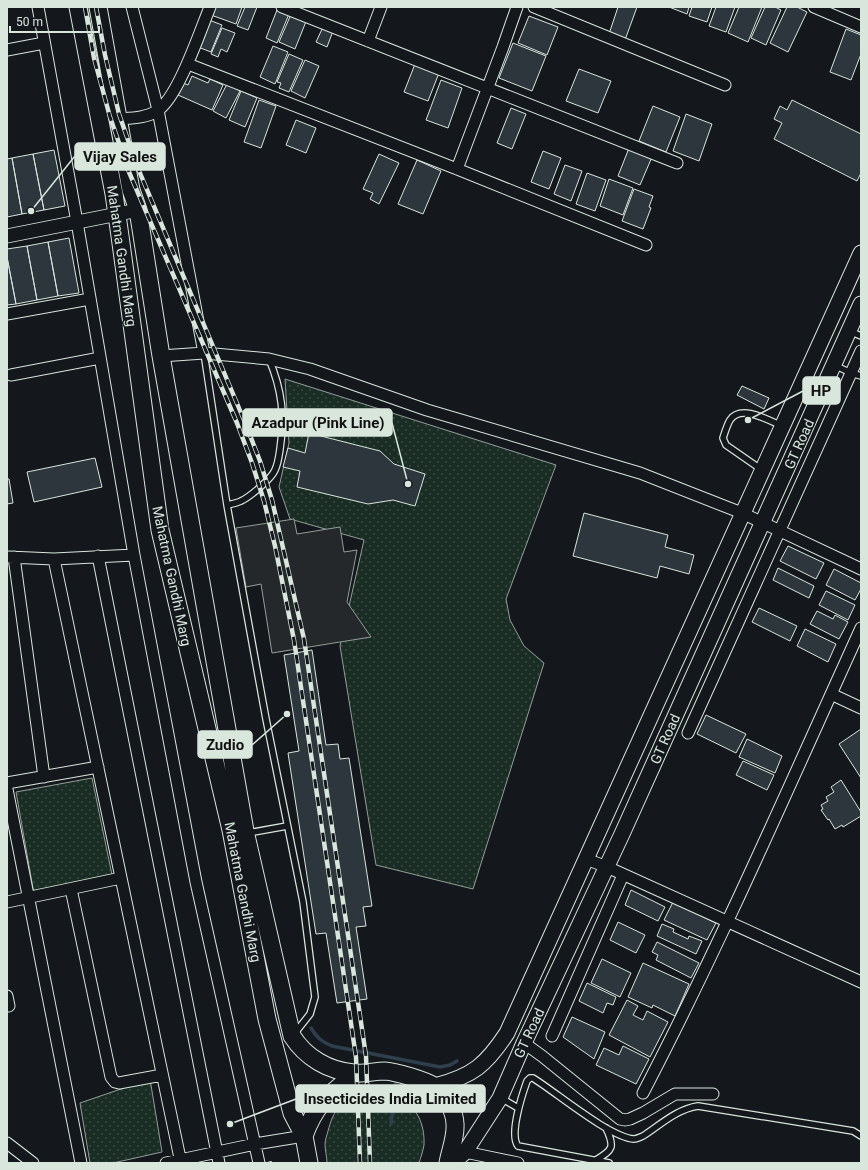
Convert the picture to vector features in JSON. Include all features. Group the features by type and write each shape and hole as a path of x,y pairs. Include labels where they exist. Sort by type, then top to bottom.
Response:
{"main road":[{"name":"Mahatma Gandhi Marg","path":"78,7 114,194 160,530 231,830 267,1019 292,1113 304,1136 309,1163"},
{"name":"Mahatma Gandhi Marg","path":"98,7 131,190 138,210 161,356 246,834 292,1036 297,1045 314,1059 334,1069 355,1074 385,1071 407,1076 435,1086"},
{"name":"GT Road","path":"435,1086 452,1082 471,1073 488,1060 507,1033 861,253"},
{"name":"GT Road","path":"452,1163 465,1152 500,1098 524,1043 607,867 834,365 855,334 861,304"},
{"path":"304,1136 308,1124 318,1107 333,1091 355,1074"},
{"path":"435,1086 449,1103 454,1114 454,1134 448,1163"}],"street":[{"path":"38,7 77,222 134,554 196,882 259,1163"},
{"path":"132,7 158,110 204,353"},
{"path":"118,119 145,116 158,110 172,94 188,64 210,7"},
{"path":"282,7 677,163"},
{"path":"368,41 380,7"},
{"path":"457,169 517,7"},
{"path":"534,7 725,85"},
{"path":"814,7 861,27"},
{"path":"7,50 44,43"},
{"path":"188,64 457,169 646,245"},
{"path":"7,236 138,210"},
{"path":"7,314 90,299"},
{"path":"688,733 779,531 856,375 861,351"},
{"path":"161,356 204,353 269,359 310,369 427,410 640,473 742,513 861,569"},
{"path":"11,375 100,358"},
{"path":"44,776 10,557 54,559 134,554"},
{"path":"98,556 218,1158"},
{"path":"54,559 181,1162"},
{"path":"643,1093 683,1016 728,922 861,628"},
{"path":"831,694 861,708"},
{"path":"7,783 98,767"},
{"path":"7,789 81,1163"},
{"path":"586,859 607,867 861,982"},
{"path":"552,1036 623,875"},
{"path":"7,902 121,878"},
{"path":"71,889 110,1077 115,1082 119,1083 162,1076"},
{"path":"524,1043 620,1119 625,1120 643,1113 675,1094 713,1094"},
{"path":"166,1163 218,1158 255,1144 304,1136"},
{"path":"7,1143 33,1163"},
{"path":"465,1152 518,1163"}],"lane":[{"path":"204,353 227,505 266,719 303,902 314,997 310,1014 292,1036"},
{"path":"227,505 242,501 249,496 273,474 277,464 282,433 282,408 277,378 269,359"},
{"path":"834,365 856,375"},
{"path":"762,470 726,445 723,438 730,420 735,415 747,412 782,426"},
{"path":"246,834 287,826"},
{"path":"609,1163 518,1146 515,1139 518,1108 526,1081 533,1078 606,1128 627,1137 636,1139 688,1107 698,1106 854,1131 861,1136"},
{"path":"500,1098 518,1108"},
{"path":"596,1160 609,1152 612,1146 611,1138 606,1128"}],"green space":[{"path":"285,379 556,465 506,599 510,620 524,646 544,663 473,889 376,865 340,646 364,540 290,519 279,487 289,443"},
{"path":"92,778 112,875 34,894 16,792"},
{"path":"150,1079 162,1152 113,1163 90,1163 80,1103"},
{"path":"358,1098 391,1098 403,1101 414,1110 421,1123 424,1137 424,1147 419,1163 327,1163 325,1142 334,1114 341,1106"}],"shaded area":[{"path":"294,519 297,534 340,527 344,552 357,550 347,602 371,637 272,653 261,584 246,587 236,528"}],"building":[{"path":"214,7 242,7 236,24 211,15"},
{"path":"245,7 257,7 248,30 237,26"},
{"path":"618,7 637,7 625,40 609,34"},
{"path":"669,7 689,7 687,14"},
{"path":"692,7 712,7 707,22 689,16"},
{"path":"716,7 735,7 726,32 709,26"},
{"path":"739,7 762,7 748,42 728,33"},
{"path":"765,7 775,7 781,10 766,45 751,38"},
{"path":"787,7 797,7 807,12 788,52 770,43"},
{"path":"277,10 289,14 277,43 266,38"},
{"path":"292,12 307,19 295,49 279,42"},
{"path":"529,16 558,27 547,55 518,43"},
{"path":"209,20 222,25 211,52 198,47"},
{"path":"323,27 333,31 327,47 316,42"},
{"path":"222,28 235,33 227,52 221,49 218,57 211,54"},
{"path":"846,29 861,35 861,54 851,80 830,72"},
{"path":"513,43 546,56 532,91 499,78"},
{"path":"273,46 288,52 275,84 260,77"},
{"path":"289,54 303,60 289,92 279,88 281,83 277,82"},
{"path":"305,60 319,66 305,98 291,91"},
{"path":"415,64 439,73 428,101 404,92"},
{"path":"579,69 611,81 598,113 566,101"},
{"path":"192,76 208,83 210,79 223,85 212,110 178,95 183,83 188,85"},
{"path":"441,80 462,88 448,128 426,120"},
{"path":"227,84 240,91 226,118 213,111"},
{"path":"241,91 257,98 245,127 229,120"},
{"path":"259,100 276,106 261,148 244,142"},
{"path":"792,100 861,134 861,173 857,181 774,139 782,123 774,119 780,106 787,110"},
{"path":"653,106 680,117 666,152 639,141"},
{"path":"511,108 526,114 512,149 497,143"},
{"path":"686,114 712,124 699,161 673,151"},
{"path":"296,120 316,128 306,153 286,145"},
{"path":"629,148 652,157 640,185 618,176"},
{"path":"54,150 65,206 44,210 33,154"},
{"path":"543,151 561,158 549,189 531,182"},
{"path":"33,154 44,210 22,214 12,158"},
{"path":"379,154 399,163 379,204 370,199 373,193 363,189"},
{"path":"12,158 22,214 7,217 7,159"},
{"path":"417,160 441,171 423,214 398,204"},
{"path":"565,165 582,171 571,201 554,194"},
{"path":"587,173 606,180 595,211 576,204"},
{"path":"609,179 633,188 623,215 600,206"},
{"path":"634,189 653,196 649,207 651,208 643,229 622,221"},
{"path":"69,238 79,293 58,296 48,242"},
{"path":"48,242 58,296 37,300 27,246"},
{"path":"27,246 37,300 16,304 7,257 7,249"},
{"path":"7,257 16,304 7,305"},
{"path":"742,386 769,398 764,409 737,395"},
{"path":"309,433 380,451 394,464 425,474 415,506 393,500 368,504 297,487 300,471 283,467 288,448 305,453"},
{"path":"95,458 102,487 34,502 27,472"},
{"path":"7,479 9,479 13,503 7,504"},
{"path":"584,513 668,535 665,547 694,555 689,574 660,566 657,578 573,556"},
{"path":"788,546 824,563 816,579 780,561"},
{"path":"778,568 814,586 809,598 773,580"},
{"path":"834,569 861,583 861,589 855,600 826,585"},
{"path":"826,591 855,605 848,620 819,605"},
{"path":"759,608 797,626 790,641 752,622"},
{"path":"817,611 833,619 835,615 848,622 839,639 810,624"},
{"path":"805,629 836,644 828,662 797,646"},
{"path":"312,650 326,745 338,744 340,759 349,758 372,906 363,907 366,926 356,927 367,999 337,1003 326,933 316,934 288,753 299,751 284,655"},
{"path":"706,715 746,734 736,753 697,734"},
{"path":"861,729 861,778 839,744"},
{"path":"747,739 782,756 775,773 739,757"},
{"path":"743,761 774,775 767,790 736,775"},
{"path":"841,780 861,812 861,816 843,827 842,825 835,829 821,810 823,809 821,805 828,801 826,797 834,792 831,787"},
{"path":"631,890 665,907 658,921 625,905"},
{"path":"673,902 716,923 707,940 664,920"},
{"path":"618,922 645,935 636,953 610,940"},
{"path":"662,924 674,929 673,932 688,939 689,936 702,941 696,954 657,936"},
{"path":"657,942 699,963 691,978 656,960 658,955 652,952"},
{"path":"602,959 631,973 620,997 591,983"},
{"path":"643,963 689,984 675,1016 653,1005 652,1008 628,997"},
{"path":"587,983 616,997 613,1005 607,1003 603,1013 579,1001"},
{"path":"627,1000 638,1006 633,1015 643,1020 647,1011 668,1022 650,1057 609,1035"},
{"path":"572,1017 605,1032 594,1059 563,1037"},
{"path":"623,1046 649,1059 636,1084 596,1065 604,1048 619,1055"}],"waterway":[{"path":"311,1028 320,1039 332,1046 440,1067 450,1065 457,1061"},
{"path":"391,1124 396,1081"}],"railway":[{"path":"85,7 94,58 110,117 129,172 237,423 264,501 275,546 294,640 356,1057 360,1163"},
{"path":"96,7 105,55 119,114 137,166 244,420 260,461 272,500 304,639 366,1056 370,1163"}],"place":[{"name":"Vijay Sales","path":"31,211"},
{"name":"HP","path":"748,420"},
{"name":"Azadpur (Pink Line)","path":"408,484"},
{"name":"Zudio","path":"287,714"},
{"name":"Insecticides India Limited","path":"230,1124"}]}
